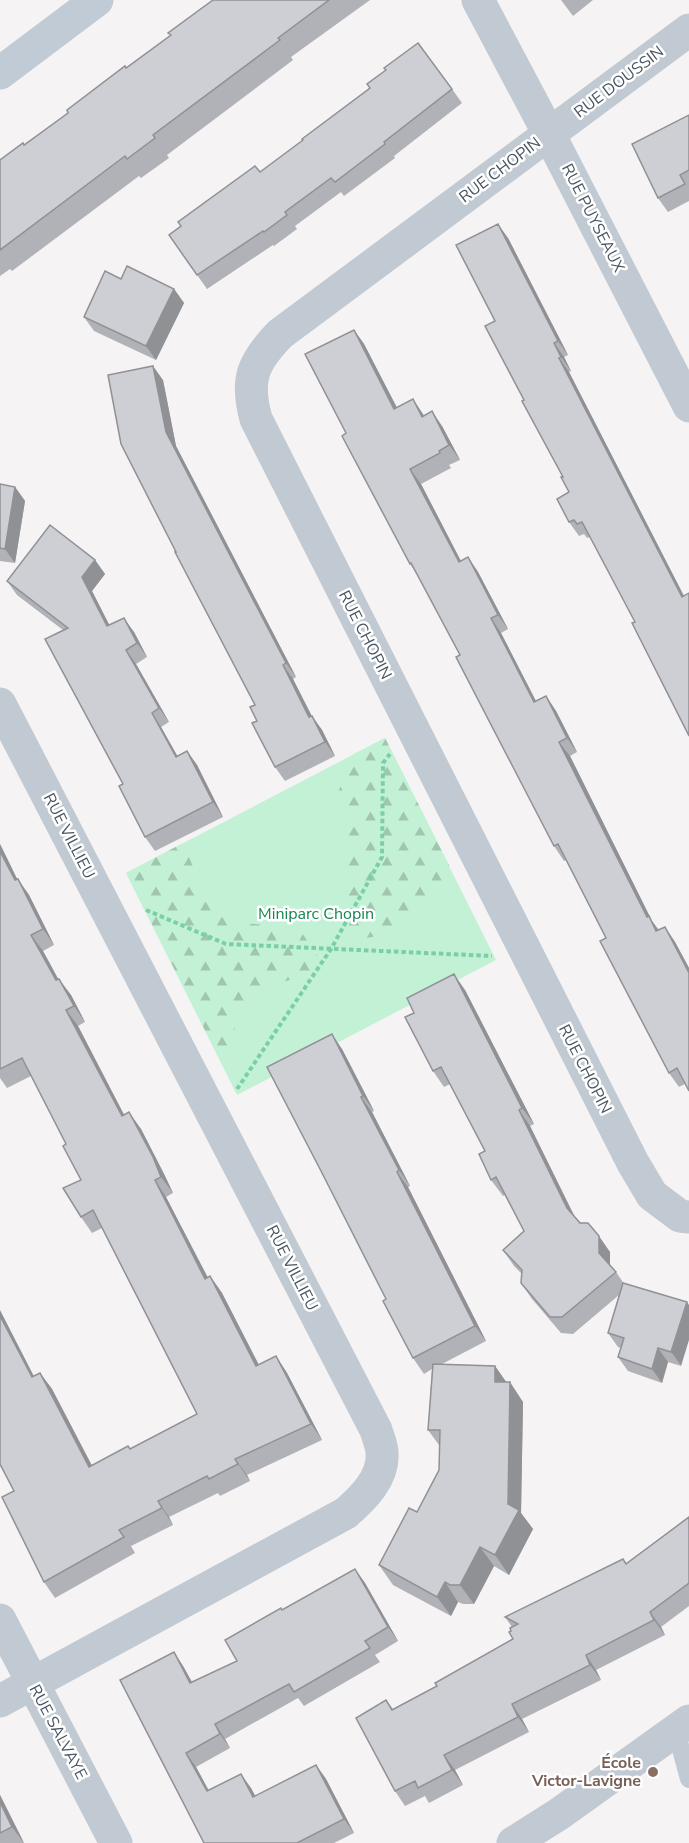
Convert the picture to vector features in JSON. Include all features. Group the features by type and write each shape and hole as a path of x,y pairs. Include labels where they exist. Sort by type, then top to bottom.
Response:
{"main road":[{"path":"0,73 97,0"}],"street":[{"name":"RUE PUYSEAUX","path":"478,0 689,406"},
{"name":"RUE DOUSSIN","path":"549,134 689,30"},
{"name":"RUE CHOPIN","path":"549,134 280,334 262,353 253,375 250,398 256,418 633,1163 652,1195 680,1216 689,1217"},
{"name":"RUE VILLIEU","path":"0,704 376,1430 382,1454 377,1478 364,1497 346,1513 0,1701"},
{"name":"RUE SALVAYE","path":"0,1620 116,1843"},
{"path":"513,1843 559,1814 682,1726"}],"lane":[{"path":"682,1726 689,1779"}],"path":[{"path":"218,1124 240,1082 331,949 382,857 383,763 411,724"},
{"path":"96,889 226,944 529,957"}],"green space":[{"name":"Miniparc Chopin","path":"385,738 496,960 237,1095 126,873"},
{"path":"385,738 449,865 439,892 410,910 396,933 354,940 341,915 346,899 349,833 337,795 354,754"},
{"path":"183,843 208,902 227,922 298,927 325,967 245,996 223,1066 126,873"}],"building":[{"path":"213,0 329,0 278,38 280,40 153,135 155,138 127,159 125,156 0,250 0,160 68,113 67,110 171,35 168,33"},
{"path":"418,43 452,89 335,182 331,178 285,212 287,215 264,232 197,275 169,235 181,226 178,222 255,166 260,172 303,140 370,88 367,84 386,70 384,68"},
{"path":"689,115 689,170 680,175 685,184 658,198 632,144"},
{"path":"498,224 558,341 554,343 561,357 559,358 682,597 689,593 689,736 632,623 635,622 582,522 577,524 574,520 569,522 557,499 569,492 561,477 563,477 485,326 495,321 456,245"},
{"path":"127,266 174,289 146,346 84,317 105,271 121,279"},
{"path":"354,330 394,409 413,399 422,417 432,411 449,445 439,451 440,453 410,469 459,562 468,557 498,615 491,618 534,702 546,696 567,738 559,742 647,917 649,916 656,931 665,927 689,973 689,1091 677,1068 669,1073 600,941 606,938 558,844 554,846 456,657 460,655 342,436 346,433 305,354"},
{"path":"153,366 166,432 286,663 283,665 309,717 312,716 325,742 275,767 252,723 257,721 250,707 255,705 121,444 108,375"},
{"path":"0,484 15,487 5,549 0,548"},
{"path":"50,525 95,560 82,577 107,626 124,618 137,643 126,650 159,708 152,713 176,757 187,751 213,802 145,837 119,786 123,784 45,639 68,628 7,581"},
{"path":"0,851 15,880 18,879 43,929 31,935 56,980 59,979 74,1006 66,1010 122,1116 129,1112 153,1157 161,1177 155,1180 205,1279 210,1276 256,1366 276,1356 311,1424 235,1459 238,1464 209,1479 207,1476 158,1501 162,1508 119,1530 124,1537 44,1582 2,1497 14,1491 0,1464 0,1316 32,1377 40,1373 89,1467 128,1446 130,1449 197,1414 93,1210 81,1217 63,1188 81,1180 63,1146 66,1144 22,1058 0,1069"},
{"path":"454,974 522,1108 519,1110 567,1208 580,1223 588,1223 599,1236 599,1253 616,1272 562,1317 550,1317 521,1283 522,1270 503,1250 524,1231 496,1177 491,1180 479,1154 485,1151 441,1067 433,1071 405,1017 414,1013 407,998"},
{"path":"332,1034 363,1096 361,1097 399,1170 397,1172 475,1326 413,1358 383,1301 386,1299 267,1067"},
{"path":"623,1283 687,1302 671,1352 658,1348 652,1369 618,1357 624,1338 608,1333"},
{"path":"433,1364 495,1366 495,1382 510,1382 508,1504 519,1510 495,1555 480,1547 460,1585 450,1585 445,1582 437,1597 379,1565 409,1508 417,1512 439,1470 440,1430 428,1430"},
{"path":"689,1517 689,1583 650,1612 654,1620 586,1655 590,1665 512,1704 518,1717 444,1755 452,1770 418,1788 415,1781 395,1791 356,1718 386,1700 392,1710 437,1686 435,1683 513,1639 509,1632 510,1628 518,1624 505,1617 623,1559 626,1564"},
{"path":"355,1569 388,1627 365,1641 370,1648 294,1692 289,1684 215,1724 220,1734 186,1753 207,1791 241,1774 253,1797 316,1765 344,1819 297,1843 204,1843 120,1680 174,1652 190,1683 237,1661 225,1640"},
{"path":"0,1802 12,1827 0,1833"}],"place":[{"name":"École Victor-Lavigne","path":"653,1772"}]}
